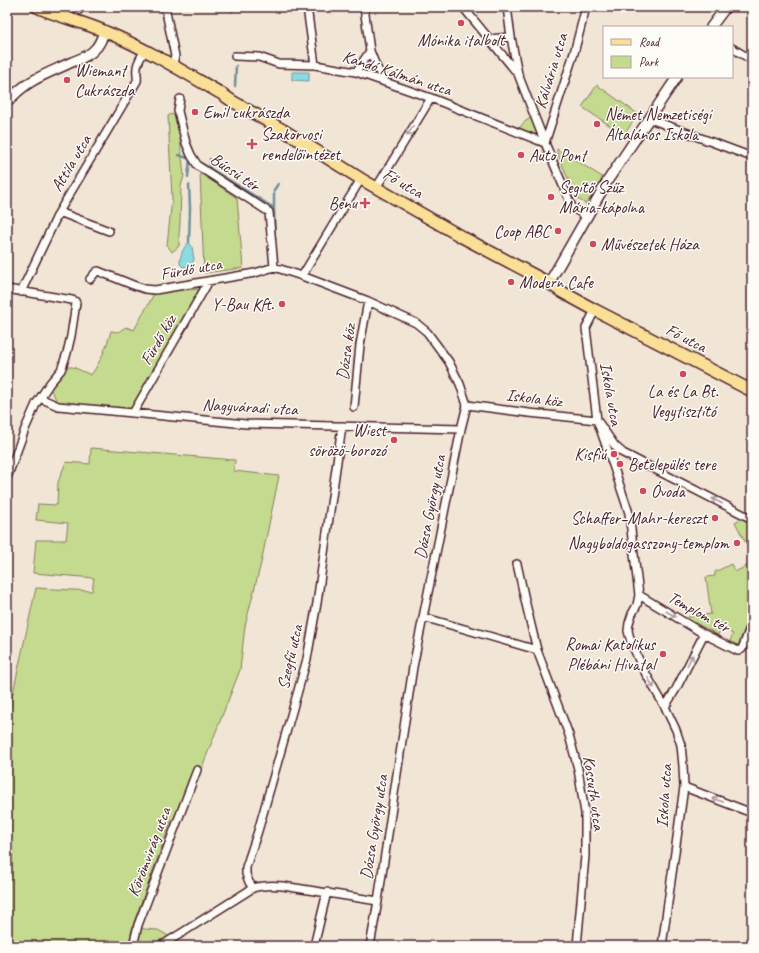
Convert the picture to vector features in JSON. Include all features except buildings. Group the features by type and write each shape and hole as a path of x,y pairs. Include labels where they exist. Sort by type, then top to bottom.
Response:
{"main road":[{"name":"Fő utca","path":"37,7 52,10 104,30 145,50 283,130 376,188 462,237 549,283 595,310 752,391"}],"street":[{"path":"165,7 175,56 172,66"},
{"path":"307,7 315,65"},
{"path":"364,7 370,51 384,81"},
{"path":"463,7 518,74"},
{"path":"507,7 518,74 572,207 586,219"},
{"name":"Kálvária utca","path":"545,143 574,53 586,7"},
{"path":"712,26 726,7"},
{"path":"7,103 16,92 27,84 41,76 90,54 98,46 104,30"},
{"path":"489,39 511,37"},
{"path":"733,49 752,60"},
{"name":"Attila utca","path":"21,292 59,212 138,78 138,64 145,50"},
{"path":"356,72 370,51"},
{"name":"Kandó Kálmán utca","path":"234,56 259,57 279,64 315,65 356,72 431,98 545,143"},
{"path":"549,283 608,180 676,78"},
{"path":"376,188 431,98"},
{"name":"Búcsú tér","path":"180,99 178,111 186,143 198,166 269,212 274,267"},
{"path":"650,119 752,158"},
{"path":"302,276 361,179"},
{"path":"59,212 110,231"},
{"path":"274,267 302,276 368,302 416,323 427,332 450,362 460,384 467,405"},
{"name":"Fürdő utca","path":"90,279 98,271 145,289 155,290 254,273 274,267"},
{"name":"Fürdő köz","path":"133,414 209,281"},
{"path":"7,289 72,300 76,303 68,353 60,370 40,398 25,429 7,478"},
{"name":"Dózsa köz","path":"354,407 360,345 368,302"},
{"name":"Iskola utca","path":"595,310 586,328 597,420 629,514 639,595 637,605 629,623 628,631 642,667 665,707 676,730 681,745 684,787 662,946"},
{"name":"Nagyváradi utca","path":"40,398 58,406 246,424 461,429"},
{"name":"Iskola köz","path":"467,405 597,420"},
{"name":"Dózsa György utca","path":"370,946 413,667 467,405"},
{"path":"597,420 615,446 623,453 752,519"},
{"name":"Szegfű utca","path":"253,888 246,874 246,867 258,831 307,659 317,603 342,426"},
{"name":"Kossuth utca","path":"517,564 537,650 569,735 578,769 585,813 585,856 577,946"},
{"name":"Templom tér","path":"639,595 704,634 738,650 742,649 752,623"},
{"path":"423,617 537,650"},
{"path":"665,707 676,689 704,634"},
{"name":"Körömvirág utca","path":"133,946 138,925 197,770"},
{"path":"684,787 752,813"},
{"path":"161,946 253,888 261,886 283,886 378,901"},
{"path":"314,946 327,892"}],"green space":[{"path":"597,85 638,114 624,135 582,107"},
{"path":"172,114 178,120 184,176 181,186 179,246 172,252 167,245 172,199 168,116"},
{"path":"533,117 542,139 518,131 524,122"},
{"path":"557,149 604,178 586,204 576,198"},
{"path":"200,173 237,198 243,268 204,273"},
{"path":"198,289 199,292 132,410 58,402 50,389 66,367 73,367 91,375 103,354 111,331 118,332 126,327 134,330 155,292"},
{"path":"91,448 235,460 234,471 279,476 261,563 245,626 240,670 181,821 172,819 134,922 128,946 7,946 7,720 36,588 92,591 94,578 33,573 36,540 66,540 68,523 36,520 38,504 57,505 58,482 66,462 90,464"},
{"path":"742,518 752,523 752,555 735,522"},
{"path":"752,563 752,611 738,645 730,641 733,634 721,628 718,635 688,619 688,617 711,614 706,577 715,576 715,572 731,564 735,572"},
{"path":"138,926 144,929 158,930 172,938 164,943 161,939 150,946 134,946"}],"water":[{"path":"292,72 309,72 309,81 292,80"},
{"path":"189,242 192,247 194,260 190,266 183,267 180,264 181,255"}],"waterway":[{"path":"235,86 236,66"},
{"path":"179,155 190,159 188,177"},
{"path":"210,159 210,168"},
{"path":"198,161 274,208 275,246"},
{"path":"274,208 274,190 278,184"},
{"path":"189,185 189,242"}],"place":[{"name":"Mónika italbolt","path":"461,23"},
{"name":"Wiemant Cukrászda","path":"67,80"},
{"name":"Emil cukrászda","path":"195,112"},
{"name":"Német Nemzetiségi Általános Iskola","path":"597,124"},
{"name":"Szakorvosi rendelőintézet","path":"252,144"},
{"name":"Auto Pont","path":"521,155"},
{"name":"Segítő Szűz Mária-kápolna","path":"551,197"},
{"name":"Benu","path":"365,203"},
{"name":"Coop ABC","path":"558,231"},
{"name":"Művészetek Háza","path":"593,244"},
{"name":"Modern Cafe","path":"511,282"},
{"name":"Y-Bau Kft.","path":"282,304"},
{"name":"La és La Bt. Vegytisztító","path":"683,374"},
{"name":"Wiest söröző-borozó","path":"394,440"},
{"name":"Kisfiú","path":"614,454"},
{"name":"Betelepülés tere","path":"620,464"},
{"name":"Óvoda","path":"643,491"},
{"name":"Schaffer–Mahr-kereszt","path":"715,518"},
{"name":"Nagyboldogasszony-templom","path":"737,543"},
{"name":"Romai Katolikus Plébáni Hivatal","path":"663,654"}]}
